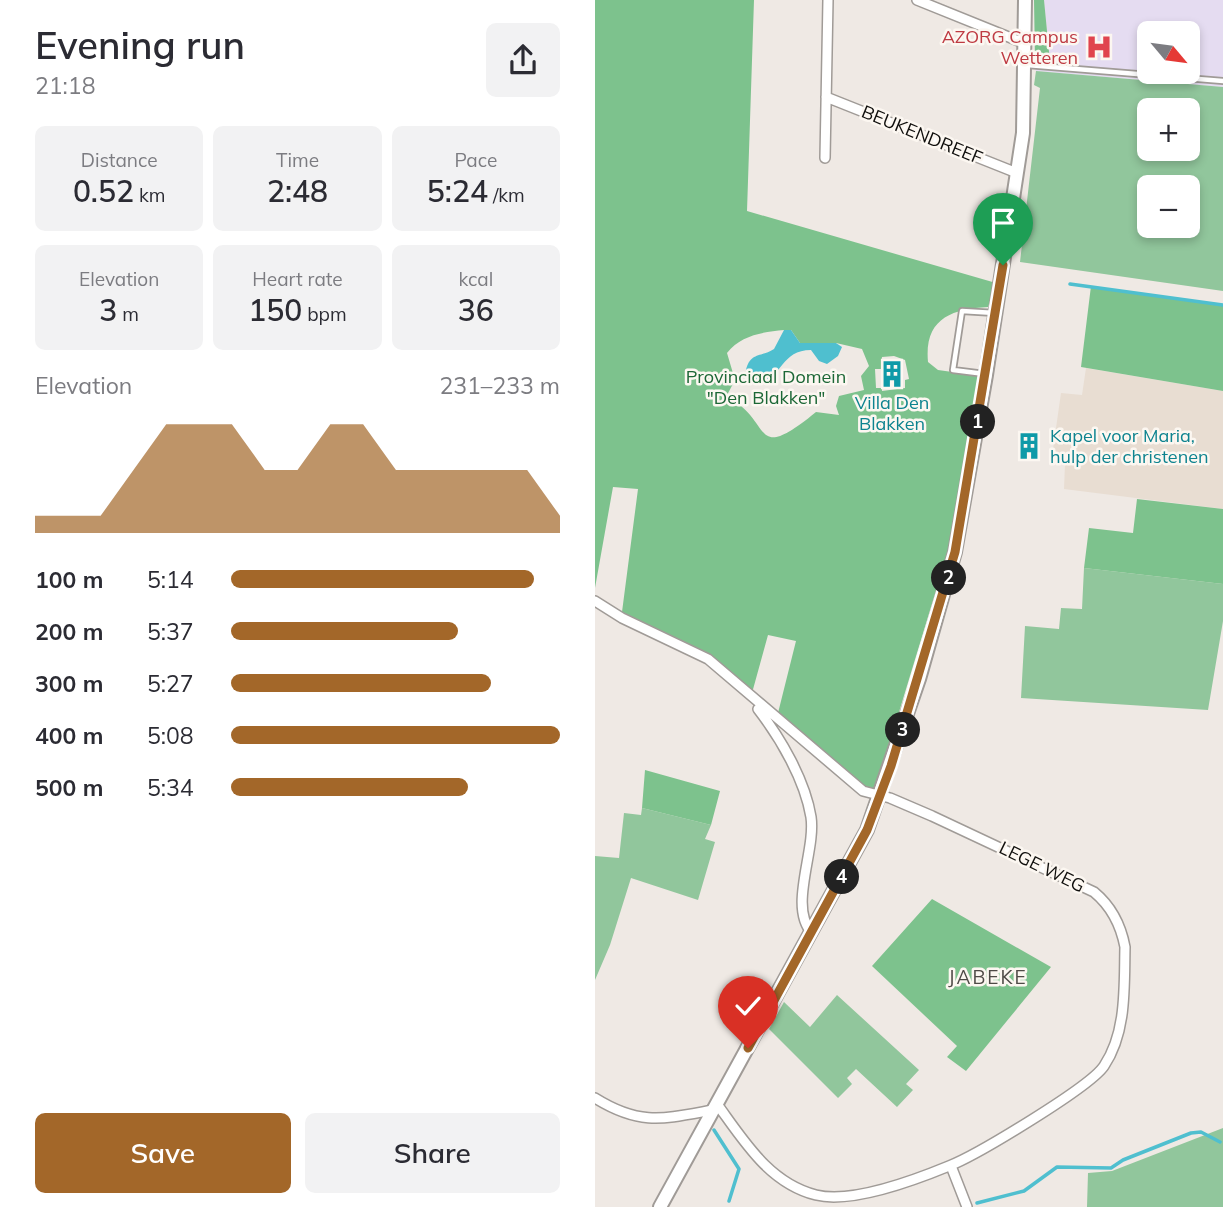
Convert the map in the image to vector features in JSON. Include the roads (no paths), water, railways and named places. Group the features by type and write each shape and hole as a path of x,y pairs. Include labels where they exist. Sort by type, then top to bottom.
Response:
{"main road":[{"path":"660,1207 867,830 891,766 953,562 986,375 1017,173 1027,65 1025,0"}],"street":[{"path":"825,158 828,0"},
{"path":"917,0 1026,44"},
{"name":"BEUKENDREEF","path":"826,97 1017,173"},
{"path":"595,601 622,618 708,659 742,689 772,727 799,779 811,817 809,861 800,910 811,933"},
{"name":"LEGE WEG","path":"715,1107 765,1167 784,1181 817,1195 831,1197 860,1194 951,1166 1083,1087 1103,1067 1114,1048 1120,1026 1125,947 1107,903 1094,892 968,832 863,791 742,689"},
{"path":"595,1098 617,1112 645,1120 715,1107"},
{"path":"951,1166 967,1207"}],"lane":[{"path":"1027,65 1223,81"},
{"path":"986,375 953,370 963,311 996,313"}],"water":[{"path":"784,330 791,330 800,343 836,343 842,347 838,356 827,364 819,361 811,350 801,351 786,360 771,377 757,382 746,370 750,360 774,349"}],"waterway":[{"path":"1070,284 1223,305"},
{"path":"714,1130 739,1169 729,1201"},
{"path":"977,1203 1024,1191 1057,1167 1111,1168 1123,1160 1191,1133 1201,1132 1220,1142"}],"place":[{"name":"AZORG Campus Wetteren","path":"1099,47"},
{"name":"Villa Den Blakken","path":"892,374"},
{"name":"Kapel voor Maria, hulp der christenen","path":"1029,446"}],"district":[{"name":"JABEKE","path":"988,977"}],"park label":[{"name":"Provinciaal Domein \"Den Blakken\"","path":"766,387"}]}
